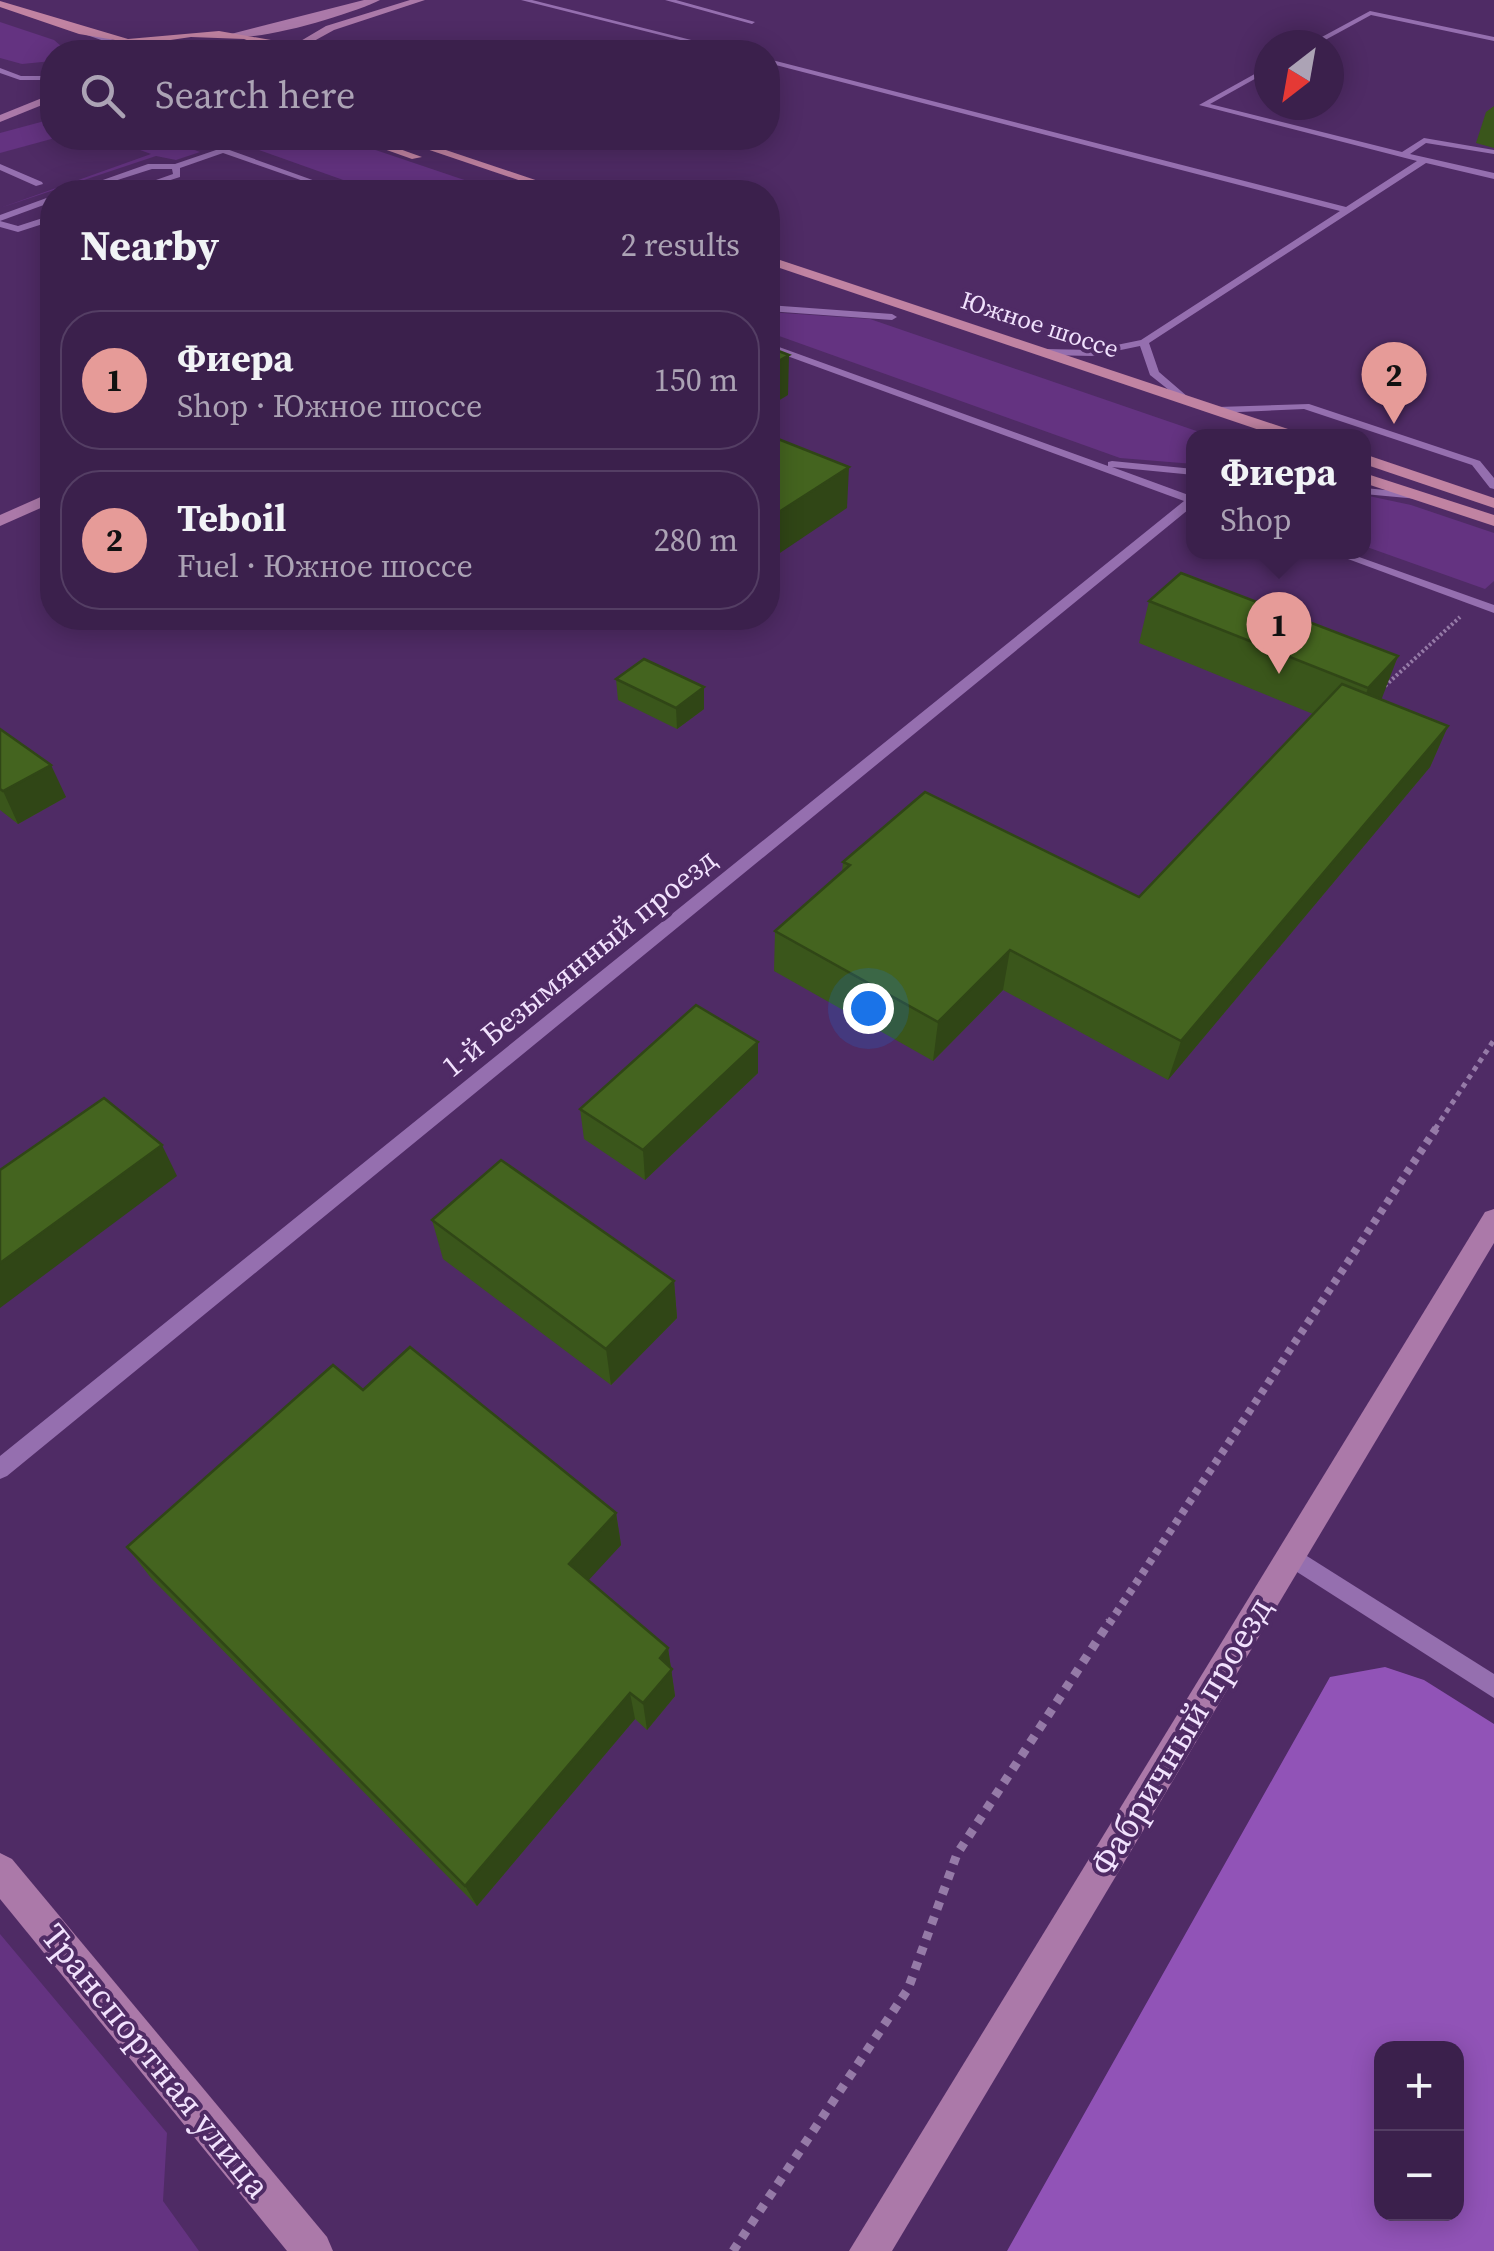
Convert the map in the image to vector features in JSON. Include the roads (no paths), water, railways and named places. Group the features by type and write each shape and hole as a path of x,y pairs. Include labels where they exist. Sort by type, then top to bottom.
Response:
{"main road":[{"path":"0,4 83,32 255,40"},
{"path":"0,15 70,40"},
{"path":"147,40 159,37"},
{"path":"395,150 487,180"},
{"path":"437,150 528,180"},
{"name":"Южное шоссе","path":"780,264 1275,429"},
{"name":"Южное шоссе","path":"780,279 1223,429"},
{"path":"1371,461 1494,503"},
{"path":"1371,480 1494,522"}],"street":[{"path":"232,36 267,31 376,0"},
{"path":"308,40 330,28 420,0"},
{"path":"0,118 40,102"},
{"path":"0,132 30,122"},
{"path":"0,521 40,503"},
{"name":"Фабричный проезд","path":"869,2251 1494,1220"},
{"name":"Транспортная улица","path":"0,1871 313,2251"}],"lane":[{"path":"524,0 686,40"},
{"path":"668,0 752,22"},
{"path":"1339,30 1382,6"},
{"path":"1370,13 1494,38"},
{"path":"83,32 93,40"},
{"path":"780,64 1347,210"},
{"path":"0,70 20,78 40,78"},
{"path":"1254,76 1203,105 1254,118"},
{"path":"1263,120 1494,176"},
{"path":"1403,155 1424,140 1494,152"},
{"path":"109,180 152,166 176,166 223,150 308,180"},
{"path":"1046,352 1092,353 1144,342 1424,160"},
{"path":"161,180 176,175 176,166"},
{"path":"0,167 38,184"},
{"path":"0,221 40,205"},
{"path":"0,221 18,228 40,222"},
{"path":"780,309 892,317"},
{"path":"1144,342 1154,374 1184,399"},
{"path":"780,350 1186,497"},
{"path":"1218,410 1306,406 1476,463 1494,486"},
{"path":"1082,460 1186,471"},
{"path":"1371,491 1420,497"},
{"name":"1-й Безымянный проезд","path":"0,1469 1186,506"},
{"path":"1355,559 1494,609"},
{"path":"1291,1556 1494,1687"}],"place":[{"name":"Teboil","path":"1394,424"},
{"name":"Фиера","path":"1279,674"}]}
